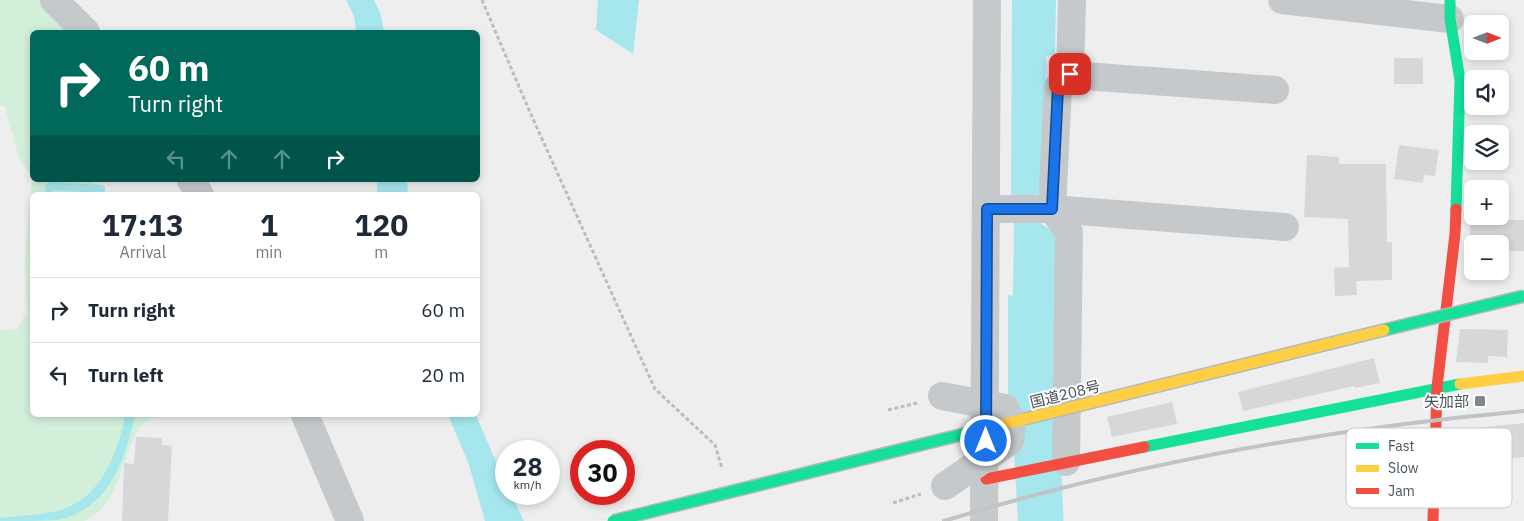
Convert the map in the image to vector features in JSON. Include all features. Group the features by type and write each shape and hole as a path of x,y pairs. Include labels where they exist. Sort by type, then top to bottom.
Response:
{"main road":[{"path":"1436,428 1437,387 1454,234 1460,80 1450,9"},
{"name":"国道208号","path":"613,521 1524,296"},
{"path":"995,477 1437,387 1524,376"},
{"path":"1433,508 1433,521"}],"street":[{"path":"54,0 84,30"},
{"path":"984,521 995,477 987,209 988,0"},
{"path":"1066,462 1069,232 1052,209 1058,87 1070,74 1072,0"},
{"path":"1282,0 1450,9"},
{"path":"1070,74 1275,90"},
{"path":"987,209 1052,209 1285,227"},
{"path":"942,396 1005,408 1012,423 1010,441 945,486"},
{"path":"306,417 350,521"}],"path":[{"path":"482,0 533,119 655,389 715,445 724,474"}],"green space":[{"path":"0,0 39,0 66,30 30,30 30,173 19,158 5,107 0,105"},
{"path":"32,182 93,182 95,192 31,192"},
{"path":"30,201 30,417 153,417 140,427 113,492 96,514 84,521 0,521 0,330 16,329 27,314 25,259"}],"water":[{"path":"346,0 374,0 381,15 384,30 356,30 354,16"},
{"path":"598,0 639,0 633,54 596,30"},
{"path":"1012,0 1056,0 1055,54 1046,56 1042,190 1034,198 1011,199"},
{"path":"377,182 407,182 408,192 377,192"},
{"path":"1014,223 1040,223 1057,234 1057,387 1008,401 1008,295 1013,296"},
{"path":"125,417 135,417 120,465 102,494 90,505 76,514 58,520 0,521 0,518 58,511 73,505 85,497 105,473 112,460"},
{"path":"449,417 477,417 495,459 495,505 516,505 524,521 485,521 468,462"},
{"path":"1055,442 1063,521 1018,521 1014,453"}],"building":[{"path":"1394,58 1423,58 1423,84 1394,84"},
{"path":"1399,145 1439,150 1435,176 1424,175 1423,183 1394,179"},
{"path":"1307,155 1339,157 1339,164 1386,164 1387,242 1392,242 1392,280 1356,281 1357,295 1335,296 1334,268 1349,267 1348,219 1304,217"},
{"path":"1509,220 1524,220 1524,251 1509,251 1509,235 1470,235 1470,225 1509,225"},
{"path":"1460,329 1508,330 1507,357 1488,356 1488,363 1456,362"},
{"path":"1374,358 1380,383 1355,388 1354,386 1243,411 1238,392"},
{"path":"1172,402 1177,424 1112,437 1107,417"},
{"path":"1524,423 1524,457 1512,458 1512,428 1476,428"},
{"path":"136,437 162,438 162,445 172,446 168,521 122,521 124,463 134,464"}],"waterway":[{"path":"49,192 50,186 101,189"},
{"path":"1033,331 1041,521"}],"railway":[{"path":"1377,428 1524,411"},
{"path":"944,521 1015,500 1159,465 1304,438 1346,432"}],"traffic: fast":[{"path":"1450,0 1450,19 1460,80 1456,209"},
{"path":"1384,330 1524,296"},
{"path":"1144,447 1460,384"},
{"path":"613,521 976,431"}],"traffic: slow":[{"path":"976,431 1384,330"},
{"path":"1460,384 1524,376"}],"traffic: jam":[{"path":"1436,428 1437,387 1455,234 1456,209"},
{"path":"986,479 1144,447"},
{"path":"1433,508 1433,521"}],"place":[{"name":"矢加部","path":"1480,401"}],"route":[{"path":"986,441 987,209 1052,209 1058,87 1070,74"}]}
